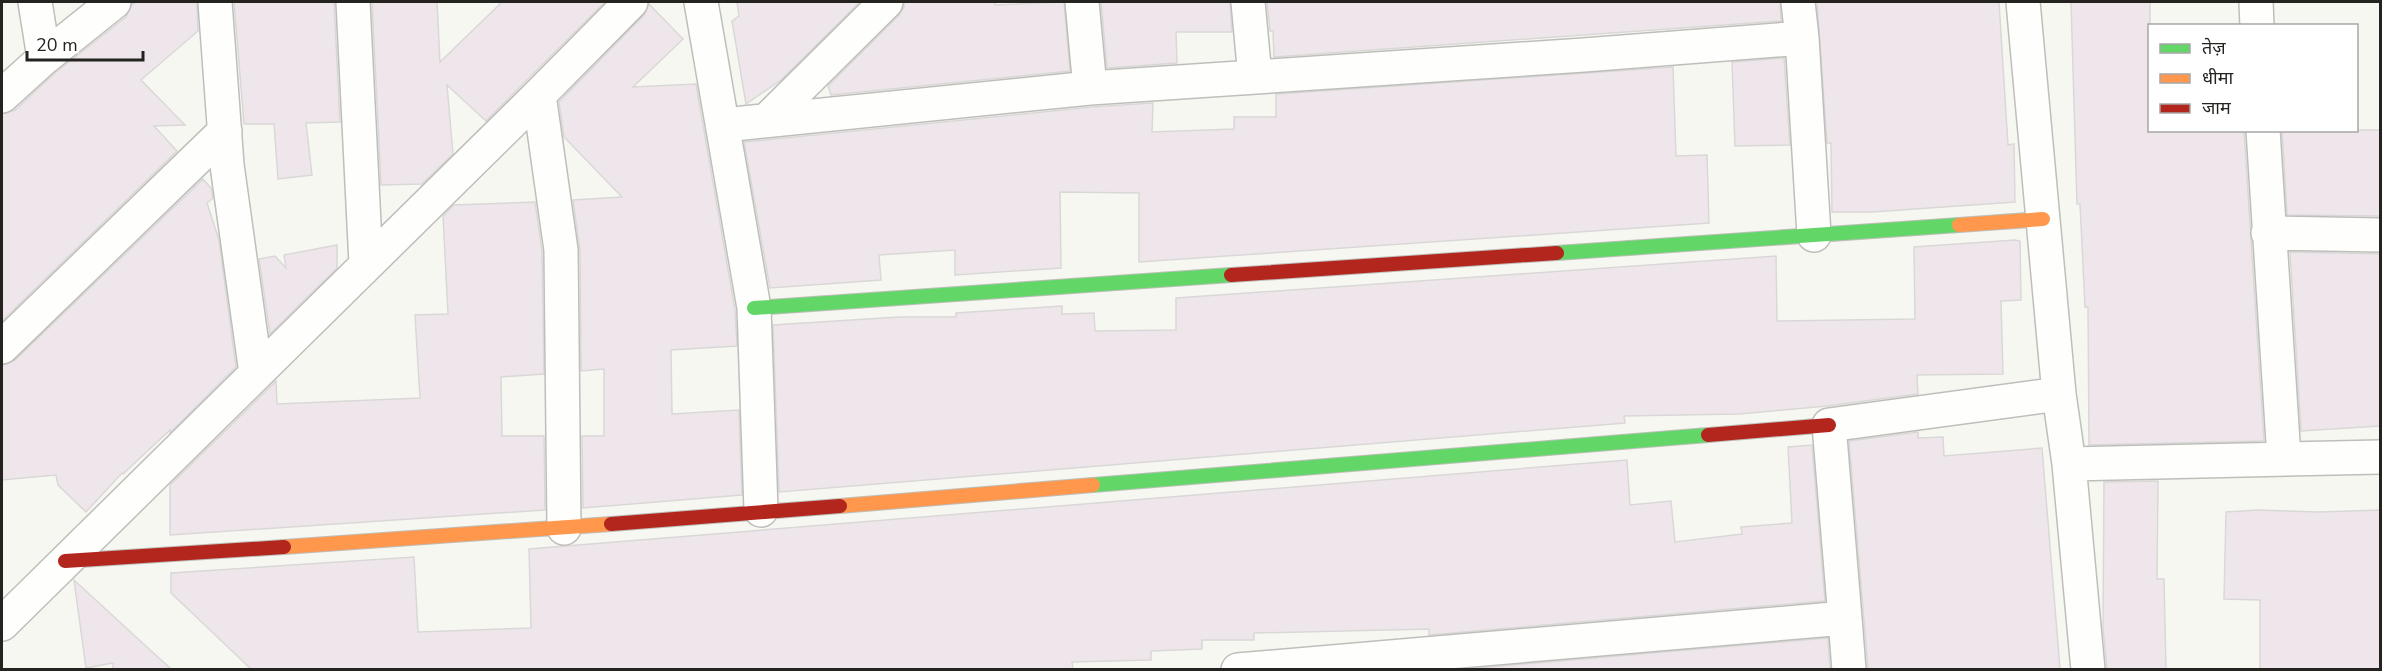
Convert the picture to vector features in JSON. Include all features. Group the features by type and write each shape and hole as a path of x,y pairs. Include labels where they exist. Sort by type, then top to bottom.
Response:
{"street":[{"path":"35,2 44,58"},
{"path":"2,96 44,58 114,2"},
{"path":"215,2 227,165 256,373"},
{"path":"352,2 366,264"},
{"path":"2,624 631,2"},
{"path":"701,2 724,125 741,246 754,308 762,510"},
{"path":"768,119 886,2"},
{"path":"1082,2 1090,88"},
{"path":"1248,2 1255,77"},
{"path":"1798,2 1814,235"},
{"path":"2023,2 2059,394 2069,464 2088,669"},
{"path":"2256,2 2257,24"},
{"path":"724,125 1090,88 1573,56 1802,38"},
{"path":"539,95 561,250 564,528"},
{"path":"2,347 225,131"},
{"path":"2263,132 2284,458"},
{"path":"754,308 2043,219"},
{"path":"2268,233 2380,234"},
{"path":"65,561 564,528 762,510 1829,425 2059,394"},
{"path":"1829,425 1849,669"},
{"path":"2069,464 2380,457"},
{"path":"1238,669 1845,618"}],"building":[{"path":"137,2 197,2 198,31 141,80 185,125 154,126 177,151 2,321 2,114 15,110 56,72 126,17 132,4"},
{"path":"234,2 334,2 340,122 306,123 312,175 278,179 274,124 244,124"},
{"path":"372,2 437,2 440,62 502,2 605,2 486,121 447,85 453,154 422,184 381,185"},
{"path":"737,2 860,2 781,80 746,104 732,21 739,16"},
{"path":"904,2 995,2 995,5 1064,2 1070,71 831,95 828,86 899,15"},
{"path":"1101,2 1230,2 1232,32 1176,32 1177,63 1107,68"},
{"path":"1267,2 1780,2 1781,21 1274,57 1273,31 1270,31"},
{"path":"1817,2 1999,2 2008,145 2014,144 2015,202 1872,212 1832,212 1831,143 1827,143"},
{"path":"2071,2 2150,2 2148,132 2244,132 2264,441 2089,445 2088,307 2085,307 2080,204 2077,204"},
{"path":"649,4 683,39 633,87 696,84 735,310 737,346 671,350 672,414 739,410 742,495 583,508 582,436 604,436 604,369 581,371 580,250 573,200 622,197 564,137 559,102 644,15"},
{"path":"1784,58 1790,145 1735,146 1732,62"},
{"path":"1673,67 1676,156 1707,155 1709,223 1139,262 1139,193 1060,192 1061,268 955,275 955,250 879,255 881,280 770,288 744,142 1092,107 1153,103 1152,132 1234,129 1234,117 1276,117 1276,94"},
{"path":"2380,130 2380,216 2287,215 2282,132"},
{"path":"203,179 211,188 213,198 207,203 219,240 236,367 170,433 170,430 122,473 86,512 58,485 56,475 2,480 2,365 15,360"},
{"path":"535,202 542,251 544,374 501,377 502,436 544,436 545,510 170,535 170,485 276,381 277,404 420,398 415,315 448,314 443,216 454,205"},
{"path":"2020,241 2021,300 2001,301 2003,374 1917,375 1918,394 1827,406 1739,414 1624,416 1625,423 779,492 773,325 899,317 956,317 956,313 1062,306 1062,314 1094,313 1095,331 1176,330 1176,298 1776,256 1777,321 1915,319 1914,247"},
{"path":"337,245 337,268 270,334 259,259 275,256 286,268 284,255"},
{"path":"2290,252 2380,254 2380,426 2301,431"},
{"path":"1918,432 1918,438 1943,437 1944,456 2042,448 2060,669 1868,669 1849,441"},
{"path":"1812,445 1825,601 1429,635 1429,629 1254,633 1254,640 1202,640 1202,649 1151,651 1151,660 1072,662 1073,669 251,669 171,593 171,573 414,557 418,632 531,628 529,549 1627,460 1630,505 1671,501 1675,542 1742,534 1741,527 1792,523 1788,447"},
{"path":"2158,481 2157,579 2164,579 2166,669 2107,669 2103,628 2104,482"},
{"path":"2258,510 2319,512 2380,510 2380,669 2260,669 2260,600 2224,599 2226,512"},
{"path":"74,580 171,669 113,669 113,663 86,668"},
{"path":"1828,638 1830,669 1464,669"}],"traffic: fast":[{"path":"1557,253 1959,225"},
{"path":"754,308 1231,275"},
{"path":"1093,485 1708,435"}],"traffic: slow":[{"path":"1959,225 2043,219"},
{"path":"840,506 1093,485"},
{"path":"284,547 611,524"}],"traffic: jam":[{"path":"1231,275 1557,253"},
{"path":"1708,435 1829,425"},
{"path":"611,524 840,506"},
{"path":"65,561 284,547"}]}
